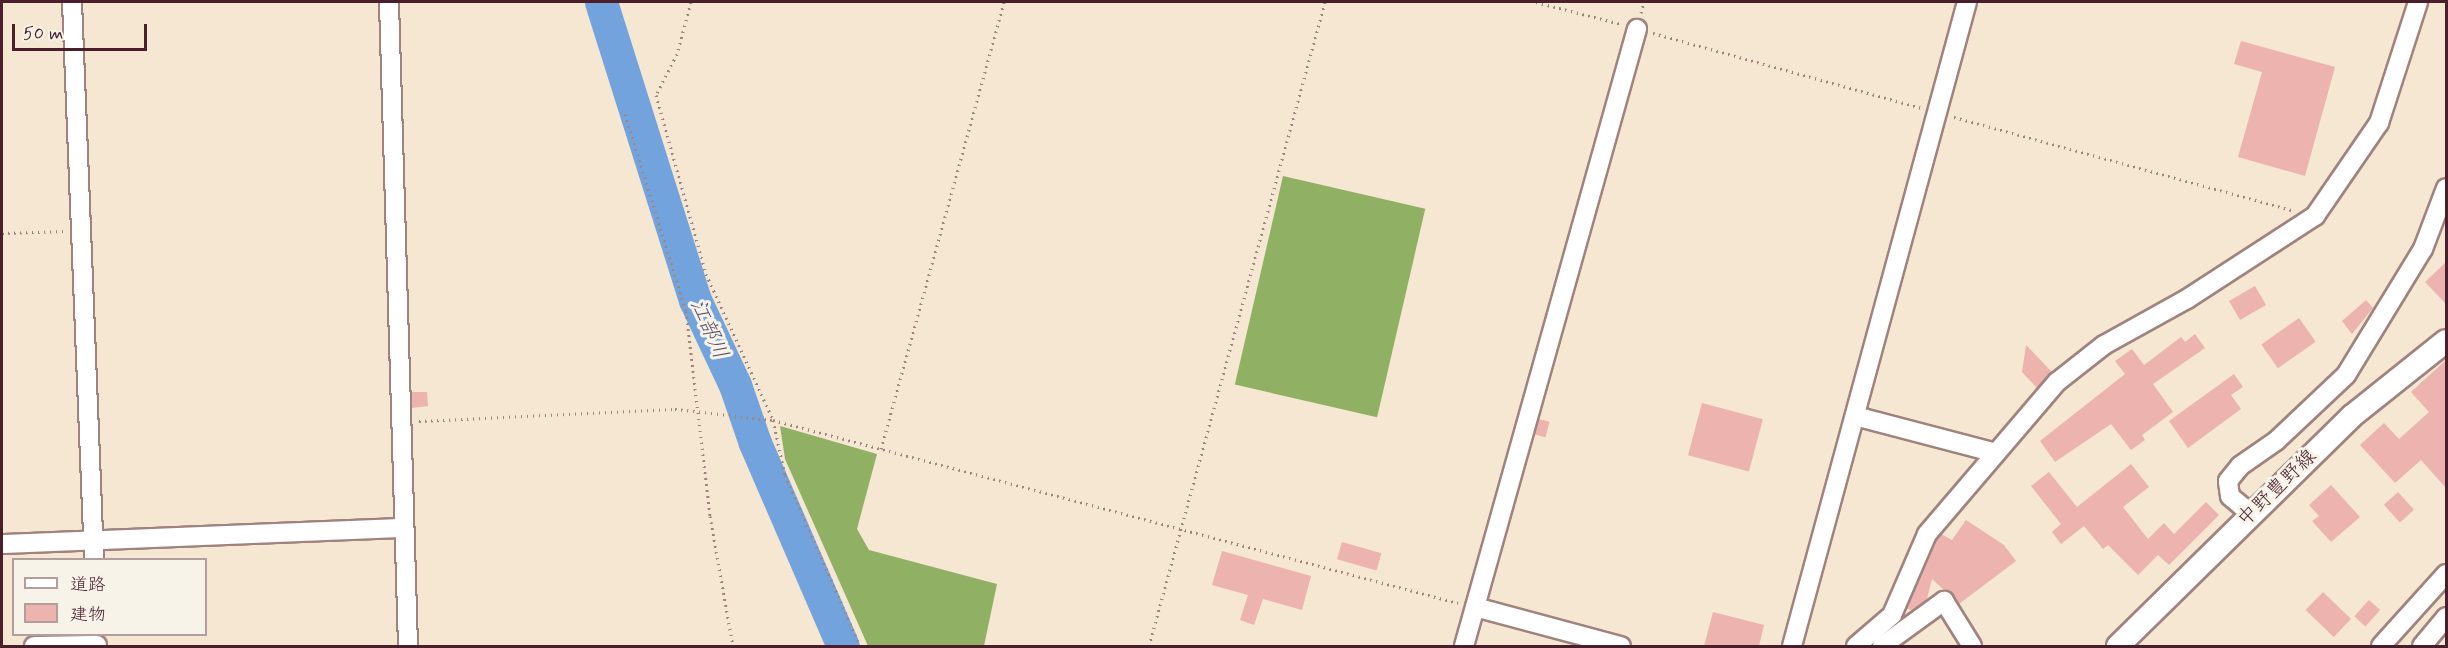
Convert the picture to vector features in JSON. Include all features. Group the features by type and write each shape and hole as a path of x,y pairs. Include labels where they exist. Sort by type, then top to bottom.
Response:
{"main road":[{"name":"中野豊野線","path":"2118,646 2250,513 2352,416 2446,341"}],"street":[{"path":"72,2 94,558"},
{"path":"389,2 408,646"},
{"path":"1792,646 1967,2"},
{"path":"1856,646 1892,615 1927,534 2057,382 2103,345 2187,299 2315,216 2379,123 2418,2"},
{"path":"1464,646 1637,29"},
{"path":"2250,513 2230,496 2228,482 2240,466 2276,441 2346,375 2423,249 2446,188"},
{"path":"1855,416 1996,453"},
{"path":"2,544 404,528"},
{"path":"2381,646 2446,574"},
{"path":"1882,646 1944,601 1972,646"},
{"path":"1475,608 1621,646"},
{"path":"2422,646 2446,617"},
{"path":"34,646 97,642"}],"path":[{"path":"691,2 677,54 656,95 706,274 773,420 784,475 860,646"},
{"path":"881,449 1004,2"},
{"path":"1149,646 1325,2"},
{"path":"625,114 686,311 710,516 733,646"},
{"path":"2,233 80,230"},
{"path":"401,422 675,409 773,420 1181,527 1475,608"}],"green space":[{"path":"1283,176 1425,209 1377,417 1235,385"},
{"path":"780,426 877,454 857,529 869,550 997,584 984,646 868,646 785,459"}],"building":[{"path":"2241,41 2335,67 2305,176 2238,157 2262,72 2234,64"},
{"path":"2446,262 2446,304 2425,282"},
{"path":"2255,286 2266,305 2240,320 2229,301"},
{"path":"2366,300 2373,308 2352,334 2342,321"},
{"path":"2299,318 2316,342 2278,368 2261,344"},
{"path":"2195,334 2205,348 2153,384 2173,412 2142,435 2145,440 2131,450 2111,424 2055,462 2040,441 2125,374 2115,361 2132,349 2144,365 2181,337 2185,342"},
{"path":"2026,345 2052,372 2037,388 2022,372"},
{"path":"2446,360 2446,488 2421,460 2395,483 2360,445 2384,423 2399,439 2429,412 2411,392"},
{"path":"2234,374 2243,387 2231,395 2241,409 2188,448 2169,421"},
{"path":"412,392 427,392 428,406 412,408"},
{"path":"1702,403 1763,419 1749,471 1688,455"},
{"path":"1539,419 1550,422 1545,437 1535,434"},
{"path":"2131,464 2149,487 2123,507 2148,539 2164,523 2174,534 2206,502 2219,515 2169,565 2158,555 2138,575 2108,545 2103,549 2084,526 2061,544 2052,532 2061,524 2031,486 2049,472 2077,507"},
{"path":"2331,485 2360,517 2331,542 2312,521 2319,516 2309,505"},
{"path":"2398,492 2414,510 2400,523 2384,505"},
{"path":"1966,520 2004,545 2016,561 1959,604 1932,579 1927,599 1912,610 1907,609 1937,540 1941,534 1952,540"},
{"path":"1342,542 1381,553 1376,571 1337,559"},
{"path":"1222,551 1311,576 1302,610 1263,599 1254,625 1240,620 1248,595 1212,585"},
{"path":"2323,592 2351,619 2334,637 2306,610"},
{"path":"2369,600 2380,610 2365,626 2354,616"},
{"path":"1713,612 1764,625 1759,646 1704,646"}],"waterway":[{"name":"江部川","path":"601,2 695,300 735,385 755,443 843,646"}]}
